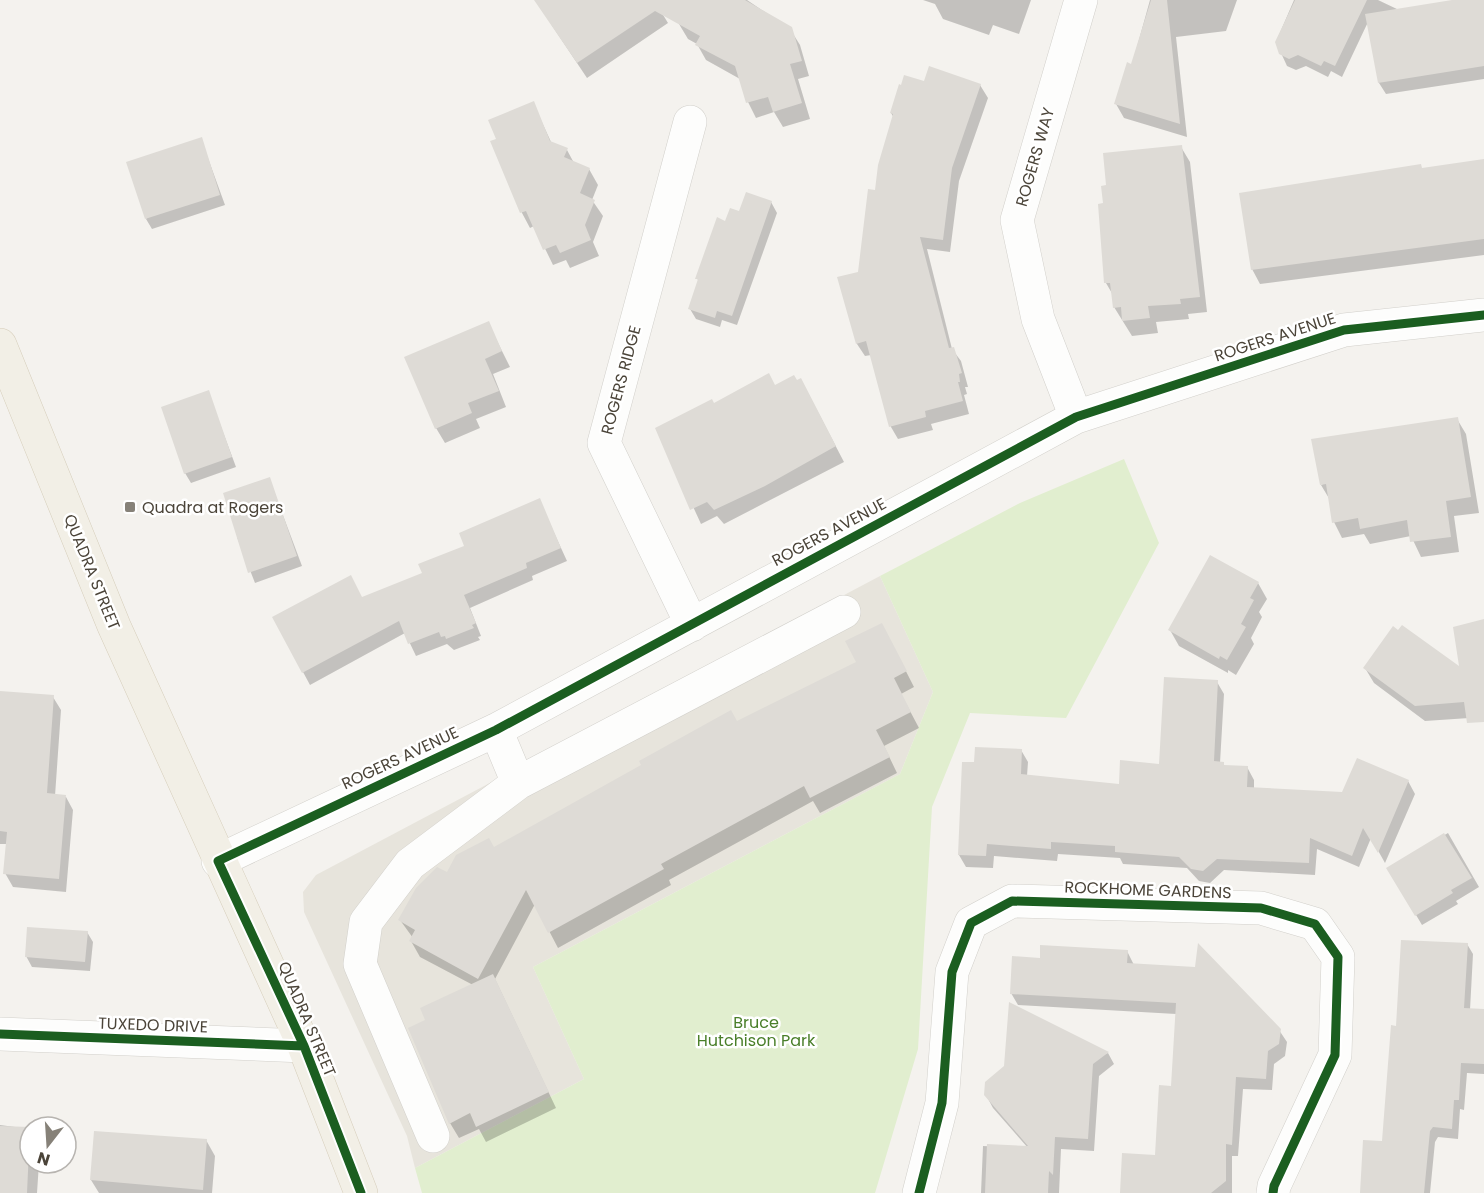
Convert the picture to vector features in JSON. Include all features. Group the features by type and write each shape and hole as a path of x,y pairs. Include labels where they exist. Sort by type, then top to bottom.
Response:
{"main road":[{"name":"QUADRA STREET","path":"0,345 114,626 218,861 304,1046 360,1193"}],"street":[{"name":"ROGERS WAY","path":"1076,417 1038,318 1017,220 1081,0"},
{"name":"ROGERS RIDGE","path":"690,122 604,443 692,625"},
{"name":"ROGERS AVENUE","path":"218,861 496,730 1076,417 1344,330 1484,315"},
{"path":"433,1136 360,964 366,922 410,864 518,783 844,612"},
{"path":"496,730 518,783"},
{"name":"ROCKHOME GARDENS","path":"919,1193 942,1103 951,972 971,923 1012,901 1262,908 1315,924 1338,957 1335,1055 1274,1186 1273,1193"},
{"name":"TUXEDO DRIVE","path":"0,1034 304,1046"}],"shaded area":[{"path":"880,576 933,692 900,774 533,967 584,1079 415,1168 407,1136 304,912 303,892 316,875"}],"green space":[{"name":"Bruce Hutchison Park","path":"1124,459 1159,543 1066,718 970,713 932,807 918,1049 875,1193 422,1193 415,1168 584,1079 533,967 900,774 933,692 880,576 1020,503"}],"building":[{"path":"534,0 745,0 792,27 802,61 790,64 802,103 773,112 768,97 746,103 735,66 695,45 700,36 655,11 577,63"},
{"path":"1151,0 1167,0 1180,124 1114,104 1127,62 1131,64"},
{"path":"1295,0 1367,0 1335,66 1324,61 1321,66 1298,55 1289,59 1279,54 1275,42"},
{"path":"1452,0 1484,0 1484,66 1378,83 1365,14"},
{"path":"929,66 981,84 952,168 943,240 920,237 949,348 954,347 962,373 959,374 960,382 958,382 963,401 925,411 926,417 889,427 866,341 856,344 837,277 858,272 868,189 875,190 878,165 899,84 901,85 904,75 924,81"},
{"path":"534,101 550,141 568,148 564,157 590,168 580,193 595,200 585,225 591,240 560,253 556,245 543,250 526,211 520,213 490,141 496,139 488,120"},
{"path":"202,137 220,195 145,219 126,162"},
{"path":"1182,145 1200,297 1180,299 1181,304 1148,306 1150,318 1122,321 1121,307 1113,308 1110,283 1104,283 1098,204 1103,203 1101,186 1106,185 1103,153"},
{"path":"1484,159 1484,239 1251,270 1239,193 1421,164 1422,168"},
{"path":"746,192 772,201 732,316 717,311 715,318 688,309 698,279 695,279 717,217 725,221 730,208 739,211"},
{"path":"489,321 502,351 485,359 499,391 468,403 472,413 435,429 404,357"},
{"path":"769,373 775,385 794,375 797,380 801,378 836,446 765,486 714,510 707,502 690,510 655,428 712,399 714,403"},
{"path":"209,390 232,457 184,474 161,407"},
{"path":"1458,417 1471,497 1446,501 1451,537 1410,542 1407,520 1360,529 1358,518 1332,523 1326,484 1320,485 1311,439"},
{"path":"270,477 297,556 248,573 223,493"},
{"path":"540,498 561,548 526,563 527,568 464,595 476,623 472,625 474,628 446,639 445,636 441,637 439,632 408,644 399,621 302,673 272,617 351,575 362,597 422,573 418,564 464,546 459,533"},
{"path":"1210,555 1259,582 1250,598 1254,600 1241,624 1246,627 1227,660 1220,656 1219,659 1168,630"},
{"path":"1484,619 1484,722 1467,723 1464,702 1415,706 1363,668 1393,626 1398,630 1402,625 1459,666 1453,627"},
{"path":"882,623 907,671 894,678 911,712 876,730 890,757 810,798 804,786 661,864 664,869 548,933 526,890 478,979 409,941 415,930 398,920 416,888 437,867 447,872 456,855 489,838 494,847 641,765 639,761 731,710 737,721 856,662 845,641"},
{"path":"1164,677 1218,680 1214,761 1224,762 1224,765 1248,766 1247,787 1342,792 1357,758 1409,780 1378,853 1363,828 1352,856 1310,838 1309,863 1217,859 1203,871 1191,869 1179,857 1115,852 1115,846 1051,842 1051,849 987,844 986,856 958,855 962,762 974,762 975,747 1022,749 1021,774 1119,784 1120,760 1159,764"},
{"path":"0,691 54,695 47,793 66,795 59,879 3,874 7,832 0,831"},
{"path":"1444,833 1472,878 1451,890 1453,893 1415,916 1386,868"},
{"path":"27,927 88,931 85,962 25,957"},
{"path":"1401,940 1468,943 1464,1008 1484,1009 1484,1064 1461,1063 1459,1100 1454,1100 1452,1129 1433,1127 1430,1131 1424,1193 1360,1193 1363,1140 1382,1141 1391,1025 1396,1026"},
{"path":"1198,943 1281,1029 1279,1044 1268,1051 1266,1079 1236,1077 1232,1145 1226,1144 1226,1181 1211,1193 1120,1193 1122,1153 1155,1155 1159,1085 1171,1086 1176,1003 1010,994 1012,956 1040,958 1040,945 1128,950 1127,963 1195,967"},
{"path":"493,974 549,1092 476,1127 470,1113 449,1124 408,1028 425,1020 420,1008"},
{"path":"1009,1002 1109,1052 1093,1064 1088,1139 1055,1137 1053,1175 1049,1171 1048,1193 985,1193 987,1144 1028,1146 984,1095 985,1082 1004,1066"},
{"path":"0,1126 18,1127 18,1175 28,1175 27,1193 0,1193"},
{"path":"94,1131 207,1139 203,1190 90,1180"}],"cycle path":[{"path":"361,1193 304,1046 218,861 496,730 1076,417 1344,330 1484,315"},
{"path":"919,1193 942,1103 952,972 971,923 1012,901 1261,908 1315,924 1338,957 1335,1055 1274,1186 1273,1193"},
{"path":"0,1034 304,1046"}],"place":[{"name":"Quadra at Rogers","path":"130,507"}]}
